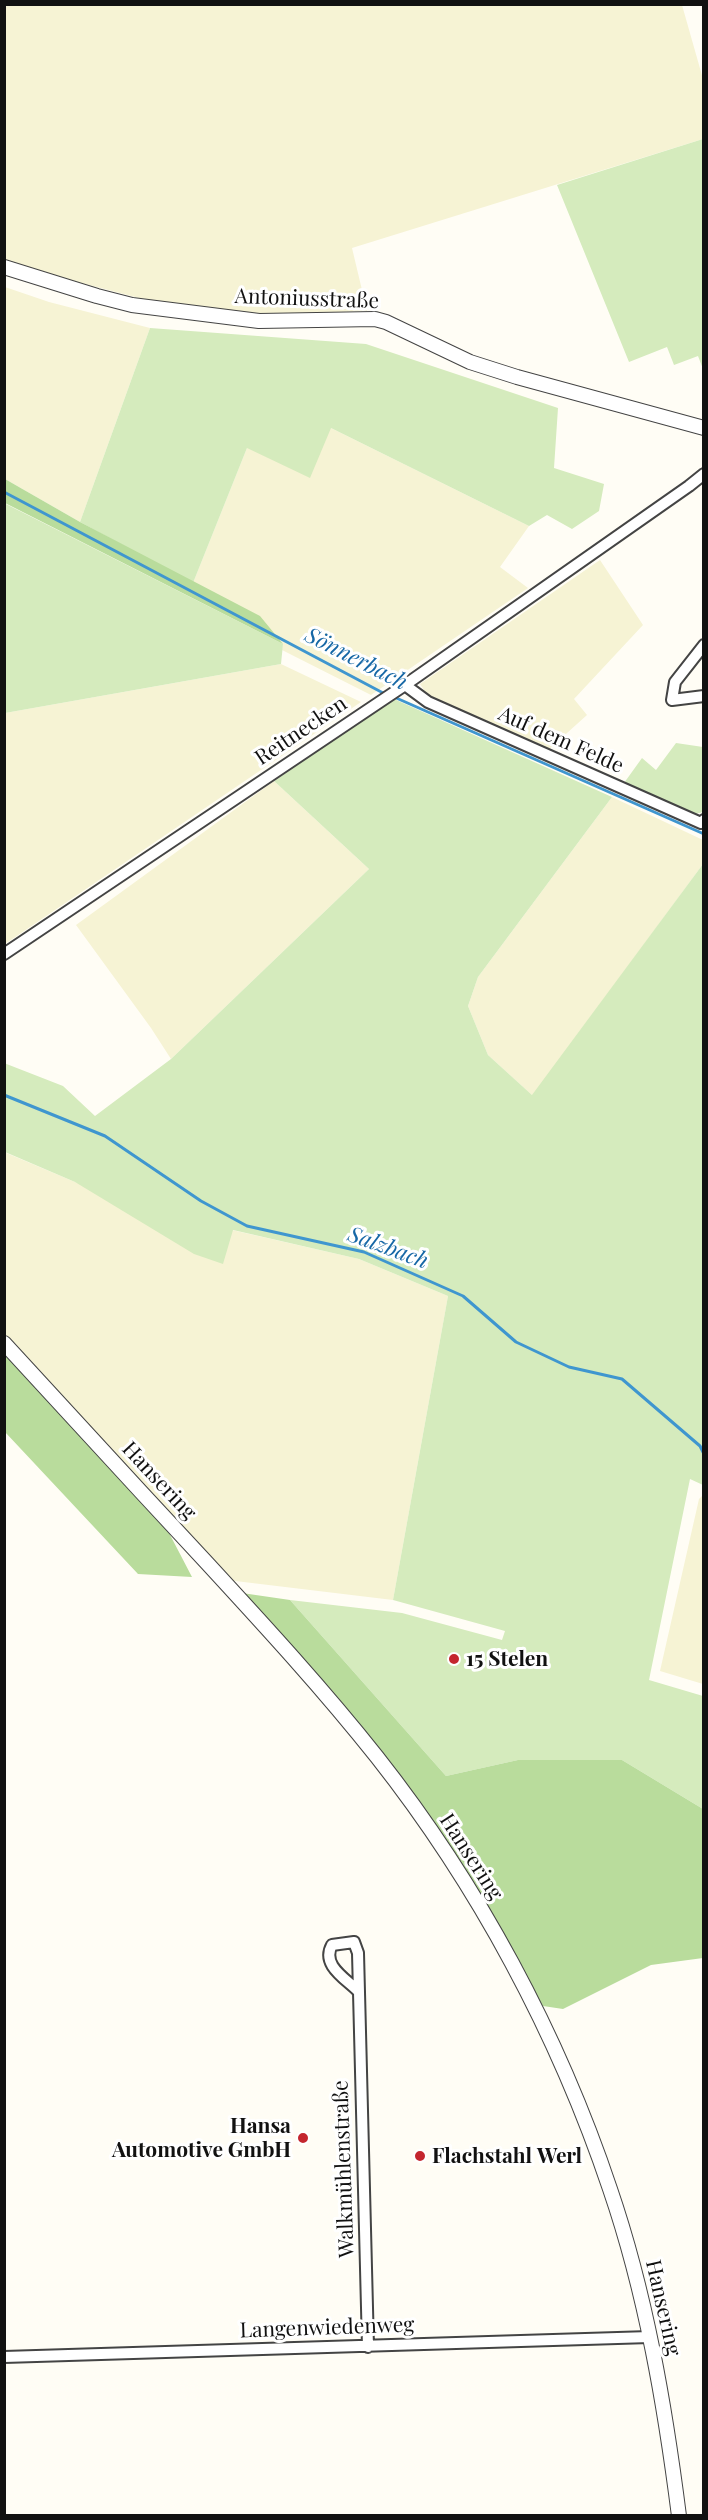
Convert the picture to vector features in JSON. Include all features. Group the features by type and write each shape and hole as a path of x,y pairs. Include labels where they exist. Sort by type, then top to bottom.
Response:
{"street":[{"name":"Antoniusstraße","path":"4,267 132,305 260,321 375,319 489,368 704,428"},
{"name":"Reitnecken","path":"4,954 400,688 704,474"},
{"path":"704,645 675,682 672,700 704,696"},
{"name":"Auf dem Felde","path":"400,688 701,824 704,820"},
{"name":"Hansering","path":"4,1343 304,1670 378,1758 472,1894 504,1949 544,2028 593,2142 626,2241 650,2337 679,2516"},
{"name":"Walkmühlenstraße","path":"358,1991 368,2347"},
{"name":"Langenwiedenweg","path":"4,2357 650,2337"}],"shaded area":[{"path":"5,5 682,5 703,79 703,139 352,248 367,311 253,315 139,298 5,260"},
{"path":"5,287 49,302 150,328 80,522 5,479"},
{"path":"331,428 529,526 500,567 528,588 371,695 282,650 283,644 193,583 247,448"},
{"path":"600,560 643,625 574,699 587,715 547,751 430,699 420,684"},
{"path":"281,664 361,702 5,944 5,713"},
{"path":"274,781 369,869 171,1059 76,925"},
{"path":"612,797 703,840 703,864 533,1096 488,1055 468,1006 478,977"},
{"path":"4,1152 75,1182 232,1230 359,1259 448,1296 393,1600 227,1580 143,1483 5,1335"},
{"path":"703,1495 703,1684 660,1671 699,1499"}],"green space":[{"path":"703,139 703,369 698,356 674,365 667,347 629,362 557,185"},
{"path":"150,328 366,344 558,408 554,468 604,484 599,511 572,529 547,515 529,526 331,428 310,478 247,448 193,583 80,522"},
{"path":"5,479 80,522 260,616 283,644 5,503"},
{"path":"4,503 283,644 281,664 5,713"},
{"path":"394,699 612,797 478,977 468,1006 488,1055 532,1095 703,864 703,1485 690,1479 649,1680 703,1696 703,1809 622,1760 518,1760 446,1776 290,1600 402,1613 502,1640 505,1631 393,1600 448,1296 359,1259 233,1230 223,1264 194,1254 75,1182 5,1152 4,1063 63,1086 95,1116 171,1059 369,869 274,781"},
{"path":"676,743 703,747 703,812 692,815 624,783 642,758 656,770"},
{"path":"5,1335 143,1483 192,1577 138,1574 5,1432"},
{"path":"242,1593 290,1600 446,1776 518,1760 622,1760 703,1809 703,1958 651,1965 563,2009 543,2006 462,1867"}],"waterway":[{"name":"Sönnerbach","path":"4,492 385,694"},
{"name":"Sönnerbach","path":"394,697 704,834"},
{"name":"Salzbach","path":"4,1095 105,1136 201,1201 247,1226 364,1252 463,1296 516,1342 569,1367 622,1379 700,1446 704,1454"}],"place":[{"name":"15 Stelen","path":"454,1659"},
{"name":"Hansa Automotive GmbH","path":"303,2138"},
{"name":"Flachstahl Werl","path":"420,2156"}]}
